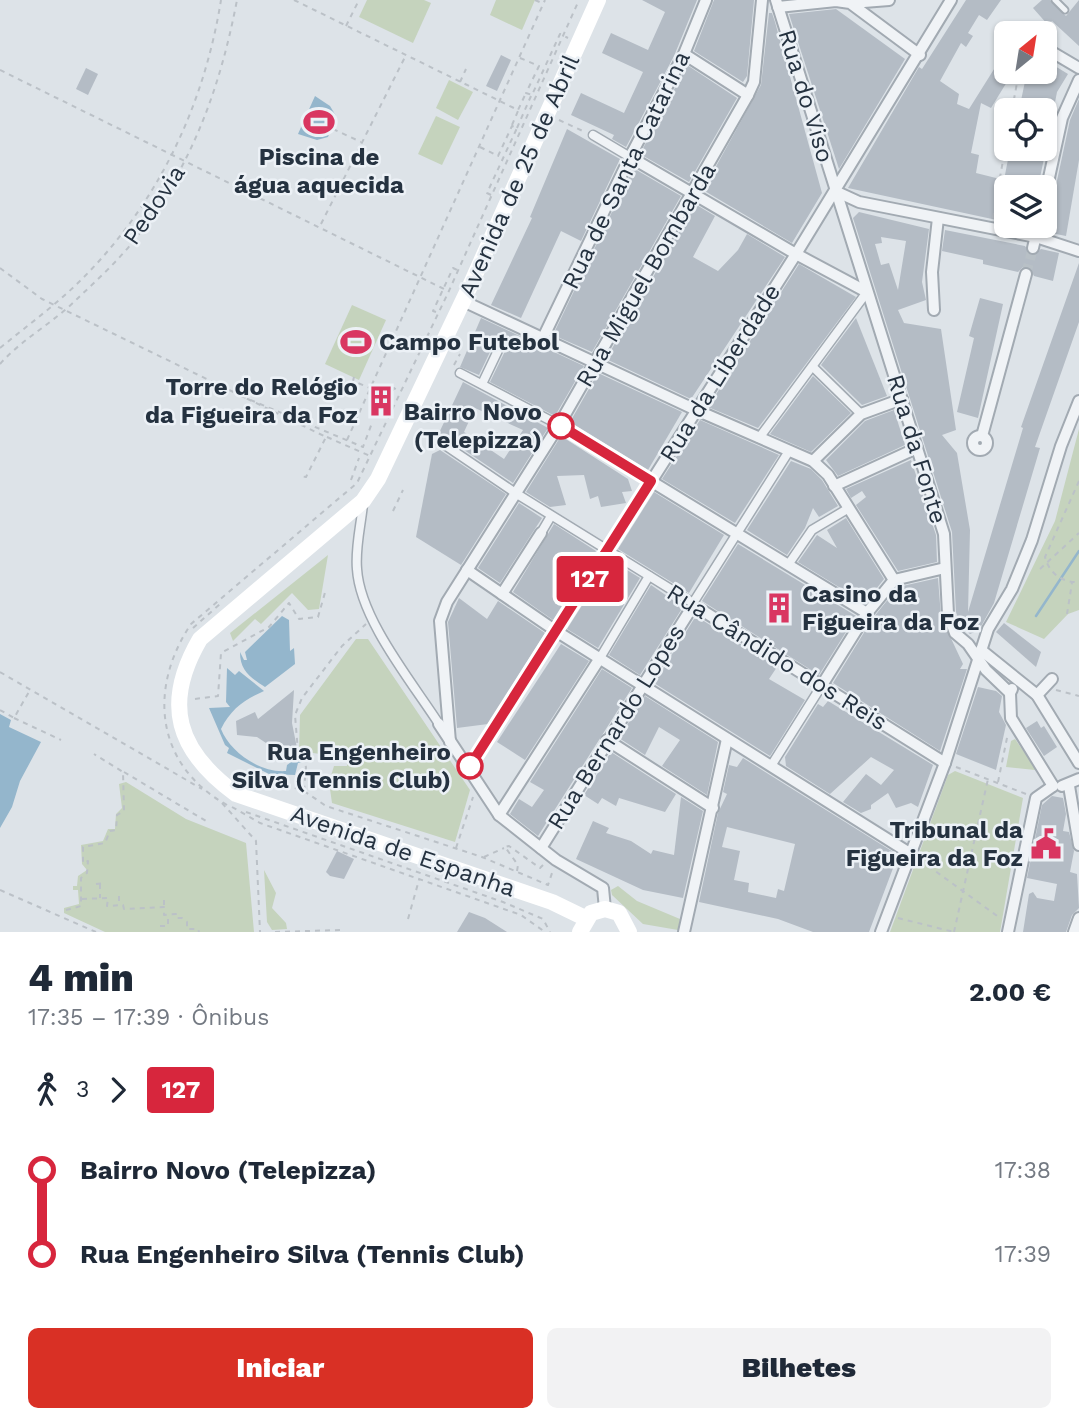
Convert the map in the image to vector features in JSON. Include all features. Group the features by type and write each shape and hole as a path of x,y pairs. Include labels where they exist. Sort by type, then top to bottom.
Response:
{"main road":[{"name":"Avenida de 25 de Abril","path":"363,493 378,479 463,301 598,0"},
{"name":"Avenida de Espanha","path":"363,493 200,639 186,662 177,698 180,723 189,747 212,776 236,794 564,906 583,925"},
{"path":"583,925 605,909 619,914 629,932"}],"street":[{"name":"Rua de Santa Catarina","path":"543,338 630,157 684,54 706,0"},
{"name":"Rua Miguel Bombarda","path":"450,742 440,621 447,602 517,494 596,363 748,95 754,82 762,0"},
{"path":"777,4 890,0"},
{"name":"Rua da Liberdade","path":"469,768 796,254 920,55 951,0"},
{"path":"848,2 920,55"},
{"name":"Rua do Viso","path":"777,4 835,191"},
{"path":"684,54 748,95"},
{"path":"1057,54 1079,68"},
{"path":"1050,175 1062,118 1079,80"},
{"path":"593,135 693,195 867,292 760,438"},
{"path":"835,191 859,202 994,229"},
{"name":"Rua da Fonte","path":"835,191 944,534 948,614 955,633 980,656 1010,693"},
{"path":"933,310 932,272 938,218"},
{"path":"1039,238 1079,251"},
{"path":"982,436 1026,274"},
{"path":"463,301 696,410 813,461 834,485 894,580"},
{"path":"482,384 503,340"},
{"path":"813,367 861,414"},
{"path":"457,369 559,425 867,613"},
{"path":"813,461 861,414 902,399"},
{"path":"881,932 945,763 988,629 1012,589 1032,540 1061,446 1079,401"},
{"name":"Rua Cândido dos Reis","path":"433,437 551,516 945,763"},
{"path":"834,485 917,448"},
{"name":"Rua Bernardo Lopes","path":"549,855 607,740 694,606 789,451"},
{"path":"363,493 356,566 358,582 372,618 499,815 549,855 603,888 605,909"},
{"path":"788,565 812,530 849,508"},
{"path":"502,594 551,516"},
{"path":"771,766 867,613 894,580 945,568"},
{"path":"467,570 556,631 911,854"},
{"path":"499,815 649,576"},
{"path":"980,656 1023,682 1037,695 1079,763"},
{"path":"1023,682 1016,685 1010,693 1011,718 1053,786"},
{"path":"1037,695 1049,683"},
{"path":"684,932 727,739"},
{"path":"607,740 712,808"},
{"path":"1009,928 1035,798 1053,786 1074,782 1079,845"},
{"path":"1074,932 1079,918"}],"lane":[{"path":"1055,0 1065,10"}],"path":[{"path":"0,348 54,305 126,229 174,153 191,115 207,64 221,0"},
{"name":"Pedovia","path":"0,364 66,310 135,240 160,204 185,159 216,91 226,58 237,0"},
{"path":"294,0 518,110"},
{"path":"346,26 359,0"},
{"path":"348,440 418,277 544,2 535,0"},
{"path":"550,932 543,919 533,914 247,813 205,790 182,763 165,726 162,703 167,670 177,644 191,624 357,483 458,270 579,0"},
{"path":"492,195 487,193 560,34 564,36"},
{"path":"320,225 405,56"},
{"path":"479,147 498,156 539,66 519,57"},
{"path":"460,83 466,69"},
{"path":"0,70 320,225 444,289"},
{"path":"505,77 510,79"},
{"path":"474,95 476,91"},
{"path":"526,93 532,95"},
{"path":"524,112 529,114"},
{"path":"558,119 593,135"},
{"path":"512,125 517,128"},
{"path":"332,129 362,142"},
{"path":"991,228 1003,161"},
{"path":"0,268 54,305 241,397 370,456"},
{"path":"438,313 433,311 453,268 458,270"},
{"path":"457,369 460,354"},
{"path":"354,377 353,381 390,396 394,388 400,391"},
{"path":"241,397 243,394 363,447 372,423"},
{"path":"300,476 306,477 326,437"},
{"path":"351,480 359,458"},
{"path":"1079,481 1040,569 1079,533"},
{"path":"393,511 403,490"},
{"path":"216,794 185,761 169,724 166,703 171,673 180,647 194,626 363,493"},
{"path":"1045,557 1048,568 1059,577 1079,582"},
{"path":"1068,614 1072,582"},
{"path":"192,706 194,699 218,696 220,653 269,626 289,603 299,619 318,617 326,589"},
{"path":"304,791 306,767 298,752 295,715 302,698 342,646 372,618"},
{"path":"0,672 260,823 521,915 545,932"},
{"path":"1049,683 1079,696"},
{"path":"15,718 30,689"},
{"path":"0,710 61,740"},
{"path":"998,783 1011,718"},
{"path":"94,754 206,821"},
{"path":"945,763 1035,798"},
{"path":"66,910 81,906 80,878 88,873 88,861 83,863 83,847 98,846 98,843 108,840 110,831 116,830 117,815 124,811 123,772"},
{"path":"236,779 261,776 304,791 326,806 482,857 548,885 549,855"},
{"path":"888,915 954,932 988,779"},
{"path":"456,849 474,795"},
{"path":"219,800 256,841 260,932"},
{"path":"98,846 99,850"},
{"path":"482,857 509,846 540,868 549,855"},
{"path":"505,847 518,865 517,871"},
{"path":"911,854 965,891 1009,928"},
{"path":"408,919 419,878"},
{"path":"100,899 98,884 105,883"},
{"path":"75,888 81,887"},
{"path":"0,890 96,932"},
{"path":"119,897 120,905 124,909 164,907"},
{"path":"81,899 107,898 107,906 120,905"},
{"path":"164,900 164,915 182,918 187,922 187,930 198,929 199,932"},
{"path":"160,926 169,926 168,915"},
{"path":"275,932 340,930"}],"green space":[{"path":"367,0 424,0 431,3 413,43 359,17"},
{"path":"496,0 535,0 522,30 490,15"},
{"path":"449,80 473,92 458,120 436,108"},
{"path":"436,116 460,127 442,165 418,154"},
{"name":"Campo Futebol","path":"352,305 386,320 359,380 325,364"},
{"path":"1079,429 1079,610 1068,614 1044,639 1006,622 1055,521"},
{"path":"328,555 319,609 308,610 292,593 261,624 255,619 233,641 230,633"},
{"path":"356,639 368,639 470,790 455,842 332,803 329,782 334,766 347,766 348,758 299,751 300,715"},
{"path":"1015,739 1035,770 1006,767 1011,741"},
{"path":"955,771 1023,798 1000,932 890,932 948,775"},
{"path":"126,782 186,819 246,843 254,932 105,932 64,913 64,908 79,904 78,890 73,890 73,886 77,886 78,876 87,870 82,864 81,845 103,841 108,829 115,829 116,814 122,808 119,784"},
{"path":"264,870 276,893 272,908 286,923 287,929 272,930 267,922"},
{"path":"618,886 637,901 680,919 678,930 643,924 612,895 611,890"}],"water":[{"name":"Piscina de água aquecida","path":"315,96 330,106 336,116 328,137 317,140 298,134"},
{"path":"282,616 289,620 290,651 294,648 295,664 265,687 250,677 244,669 240,652 244,660 247,660 245,652"},
{"path":"227,668 235,675 239,671 264,691 244,702 229,716 221,729 225,737 239,753 266,769 286,771 287,765 298,757 302,762 298,763 295,775 269,774 227,753 229,748 225,745 209,708 230,707 226,702"},
{"path":"0,714 11,720 9,727 41,742 20,781 12,807 0,828"}],"building":[{"path":"642,0 697,0 674,56 626,147 612,139 614,135 571,115 581,93 624,113 643,72 602,53 611,33 648,50 665,12"},
{"path":"714,0 754,0 747,76 743,82 694,51"},
{"path":"966,0 1001,0 987,20 979,15 968,33 973,36 966,47 961,43 940,81 959,94 957,104 969,109 994,69 994,84 1006,84 997,98 994,98 991,108 981,103 971,153 979,155 976,173 994,178 994,219 848,188 919,67 922,69"},
{"path":"1042,0 1050,0 1066,16 1079,0 1079,46 1057,26 1057,21 1044,21 1033,8"},
{"path":"836,9 905,59 839,169 789,14"},
{"path":"769,13 772,13 775,22 822,193 792,243 703,190 761,85"},
{"path":"501,55 511,60 497,91 486,86"},
{"path":"687,65 737,98 689,182 640,154"},
{"path":"1057,67 1068,74 1056,98 1022,98 1024,84 1057,84"},
{"path":"86,68 98,74 88,95 76,89"},
{"path":"1079,99 1079,160 1066,236 1057,234 1057,181 1070,120"},
{"path":"567,129 620,159 581,241 561,231 521,318 491,305 532,218 530,217"},
{"path":"1008,161 1043,161 1041,175 1005,175"},
{"path":"633,168 681,196 592,352 553,335"},
{"path":"695,204 715,216 693,257 718,271 738,250 747,234 785,257 691,399 606,359"},
{"path":"859,212 929,229 922,282 926,300 898,310 904,323 941,329 956,430 942,435 957,453 970,530 968,612 1023,428 1021,427 1079,263 1079,322 1035,447 1040,448 994,603 979,630 970,634 960,624 956,612 952,532 853,218","holes":["881,237 906,241 898,290 889,263 881,265 875,244 882,243"]},
{"path":"945,230 1025,246 1032,256 1041,249 1059,253 1053,281 1034,276 1029,267 1023,267 1018,272 983,264 983,260 942,251"},
{"path":"799,264 856,297 758,428 708,407"},
{"path":"980,298 1003,304 978,418 957,412 974,338 969,336"},
{"path":"481,318 584,366 555,416 490,382 509,343 506,334 497,337 479,375 460,367"},
{"path":"856,318 887,396 862,405 821,365"},
{"path":"598,373 682,412 648,470 570,422"},
{"path":"813,376 851,413 811,452 770,434"},
{"path":"463,382 548,428 513,483 439,433","holes":["475,408 523,430 504,459 464,432"]},
{"path":"894,410 905,445 838,476 826,460 865,421"},
{"path":"700,420 779,455 735,523 662,479"},
{"path":"561,436 628,479 632,491 622,492 626,503 601,507 598,496 590,499 584,475 557,476 566,505 550,507 526,492"},
{"path":"440,450 506,494 461,565 416,537 432,454"},
{"path":"911,460 936,535 937,562 898,571 856,505 866,497 862,491 851,498 846,489"},
{"path":"791,461 811,469 822,480 838,506 819,517 813,508 805,528 787,555 747,530"},
{"path":"654,492 724,535 689,593 618,549"},
{"path":"519,503 542,518 500,583 478,568"},
{"path":"846,518 884,579 865,603 798,562 817,535 837,548 827,530"},
{"path":"554,524 596,551 553,620 513,592"},
{"name":"Casino da Figueira da Foz","path":"738,544 856,616 819,675 702,601"},
{"path":"611,560 640,578 598,648 567,629"},
{"path":"938,578 941,617 963,664 960,669 967,669 940,751 833,683 873,618 898,587"},
{"path":"651,585 683,607 640,675 609,655"},
{"path":"459,598 487,619 498,601 545,633 488,724 457,728 448,622"},
{"path":"699,618 777,667 769,679 805,700 770,756 654,683 694,619"},
{"path":"1004,623 1041,652 1036,667 996,632"},
{"path":"561,644 589,661 525,760 497,742"},
{"path":"602,669 632,688 538,836 510,814 519,799 532,807 544,790 530,782"},
{"path":"978,687 996,691 1002,696 999,712 1006,725 996,770 956,754"},
{"path":"294,690 292,723 297,748 290,759 257,737 237,735 236,721 255,712 258,719"},
{"path":"645,696 718,742 707,795 662,766 680,740 659,727 645,755 619,738"},
{"path":"828,701 933,765 918,807 911,803 896,808 888,793 871,805 871,809 861,813 843,802 866,774 881,785 894,770 871,757 830,794 786,766 785,757 818,704 823,707"},
{"path":"1037,721 1041,728 1044,726 1057,747 1044,756 1026,728"},
{"path":"611,752 676,794 665,812 619,798 616,806 602,798 598,804 584,795"},
{"path":"743,758 898,855 869,932 813,932 778,919 699,902 718,813 727,794 723,792 729,765 737,767","holes":["727,827 795,844 784,891 778,889 776,898 748,892 749,883 734,880 740,851 722,847"]},
{"path":"1052,796 1063,798 1066,814 1063,831 1069,832 1074,851 1070,872 1077,874 1079,908 1072,915 1066,932 1023,932 1029,894 1033,892 1037,898 1054,901 1057,884 1027,878 1042,805"},
{"path":"681,797 703,811 683,898 643,890 576,859 593,821 609,828 606,833 631,841 651,854 653,850 674,855"},
{"path":"337,851 354,859 344,879 330,876 326,872"},
{"path":"469,912 485,918 507,932 457,932"}],"waterway":[{"path":"1036,616 1079,551"}],"tunnel":[{"path":"1026,274 1033,248"}],"bus line":[{"name":"127","path":"470,766 651,481 561,426"}],"place":[{"name":"Piscina de água aquecida","path":"319,122"},
{"name":"Campo Futebol","path":"356,342"},
{"name":"Torre do Relógio da Figueira da Foz","path":"381,401"},
{"name":"Bairro Novo (Telepizza)","path":"561,426"},
{"name":"Casino da Figueira da Foz","path":"779,608"},
{"name":"Rua Engenheiro Silva (Tennis Club)","path":"470,766"},
{"name":"Tribunal da Figueira da Foz","path":"1046,844"}]}
